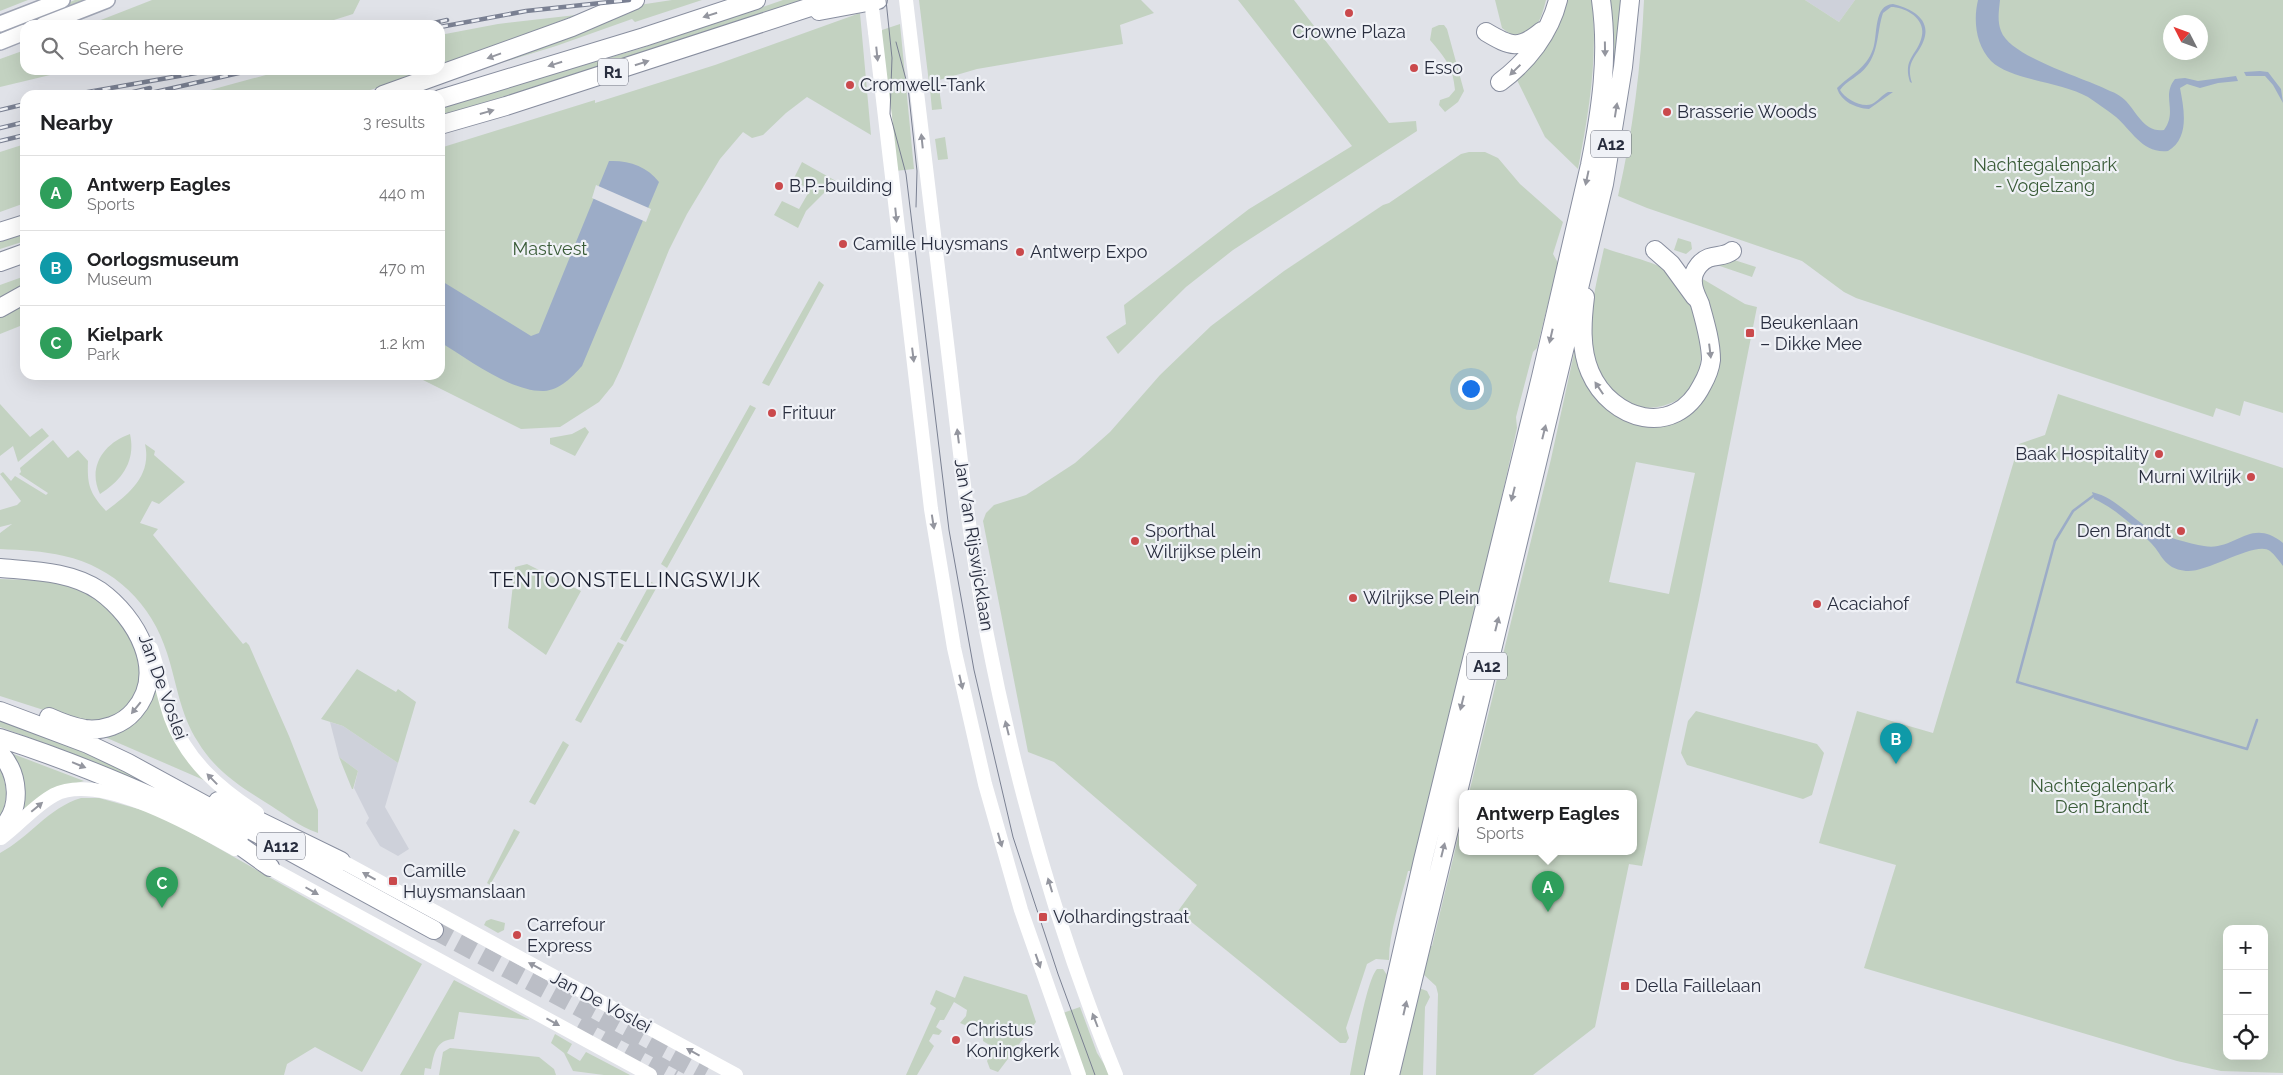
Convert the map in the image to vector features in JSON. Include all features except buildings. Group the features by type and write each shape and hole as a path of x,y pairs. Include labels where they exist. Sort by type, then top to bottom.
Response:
{"highway":[{"name":"R1","path":"445,98 644,38 756,0"},
{"name":"R1","path":"445,124 506,106 832,0"},
{"path":"784,17 878,0"},
{"path":"1500,82 1524,61 1548,26 1558,0"},
{"name":"A12","path":"1374,1075 1421,869 1546,358 1590,165 1597,130 1605,68 1604,24 1601,0"},
{"name":"A12","path":"1390,1075 1611,146 1630,0"},
{"path":"445,73 572,27 628,3"},
{"path":"1486,32 1505,43 1518,45 1526,43 1548,26"},
{"path":"397,90 439,75"},
{"path":"0,232 20,226"},
{"path":"1655,250 1671,264 1699,304"},
{"path":"1581,278 1586,293 1583,343 1590,372 1605,397 1626,412 1636,416 1647,418 1669,415 1686,405 1699,392 1708,373 1711,360 1708,334 1693,284 1694,272 1705,259 1732,251"},
{"path":"0,262 20,255"},
{"path":"0,308 20,297"},
{"path":"0,568 49,572 98,590 126,616 136,632 147,658 150,671 148,686 141,703 118,725 101,729 85,729 0,701"},
{"name":"A112","path":"0,711 88,744 128,763 431,934 191,813 62,758 0,738"},
{"path":"0,753 13,772 16,788 15,802 11,814 0,830"},
{"path":"128,763 240,810 341,861"},
{"path":"191,813 270,867"}],"main road":[{"path":"0,24 62,0"},
{"path":"56,20 107,0"},
{"name":"Jan Van Rijswijcklaan","path":"871,0 930,500 954,648 985,784 1016,893 1054,1010 1079,1075"},
{"name":"Jan Van Rijswijcklaan","path":"906,0 964,485 987,633 1005,718 1037,842 1076,967 1116,1075"},
{"path":"0,42 20,34"},
{"name":"Jan De Voslei","path":"0,562 56,566 99,582 128,608 147,637 172,719 183,743 198,764 218,786 240,802 292,835 736,1075"},
{"path":"0,838 56,794 75,789 108,792 152,808 183,821 270,867 650,1075"}],"shaded area":[{"path":"1805,0 1855,0 1839,22"},
{"path":"330,722 343,726 398,763 385,807 409,849 398,856 380,846 366,823 369,818 354,788 358,771 339,757"}],"green space":[{"path":"0,0 28,0 0,11"},
{"path":"75,0 95,0 43,20 23,20"},
{"path":"152,0 360,0 353,14 334,20 101,20"},
{"path":"672,0 702,0 635,22 632,19 556,46 428,85 639,5"},
{"path":"783,0 805,0 571,76 445,114 445,106 639,49"},
{"path":"919,0 1141,0 1154,13 1120,25 1123,44 977,69 929,83"},
{"path":"1238,0 1294,0 1389,123 1416,121 1417,131 1233,250 1186,287 1118,354 1106,337 1126,324 1124,305 1249,209 1352,146"},
{"path":"1495,0 1546,0 1540,19 1533,29 1514,37 1502,28"},
{"path":"1565,0 1592,0 1594,22 1589,106 1578,169 1545,137 1517,80 1547,46"},
{"path":"1608,0 1622,0 1612,94 1597,183 1594,180"},
{"name":"Nachtegalenpark - Vogelzang","path":"1644,0 1805,0 1839,22 1855,0 2283,0 2283,413 2244,401 2240,416 2216,408 2213,417 1856,298 1844,292 1802,261 1647,208 1618,196 1632,123"},
{"name":"Mastvest","path":"860,13 871,135 807,97 786,113 763,135 752,138 743,132 720,159 687,214 669,250 613,385 599,402 560,427 521,429 423,380 445,380 445,146 595,100 595,103 715,65"},
{"path":"576,15 445,64 445,34 498,24"},
{"path":"20,21 20,27 0,36 0,29"},
{"path":"900,24 914,169 895,171 879,31"},
{"path":"1444,25 1447,29 1464,91 1458,102 1445,112 1439,105 1440,100 1449,97 1455,90 1450,68 1430,40 1432,28"},
{"path":"20,52 20,75 50,75 0,87 0,59"},
{"path":"266,75 414,75 370,90 210,90"},
{"path":"939,88 942,109 932,110 930,89"},
{"path":"945,137 948,159 938,160 935,139"},
{"path":"20,146 20,205 0,212 0,152"},
{"path":"1485,152 1498,158 1520,184 1563,222 1553,254 1558,263 1537,348 1533,352 1516,417 1517,428 1498,514 1411,871 1408,871 1396,916 1389,960 1376,959 1367,964 1346,1028 1349,1038 1346,1043 1340,1043 1178,911 1197,885 1054,762 1028,752 983,521 986,513 994,505 1026,495 1075,463 1110,432 1160,375 1211,326 1284,271 1461,154"},
{"path":"802,162 836,181 806,211 798,228 774,215 782,201 799,209 810,190 793,180"},
{"path":"20,236 20,243 0,249 0,242"},
{"path":"1678,238 1691,242 1692,249 1686,254 1674,250"},
{"path":"1604,248 1666,269 1683,286 1690,299 1699,336 1700,366 1697,378 1684,396 1664,406 1642,407 1622,400 1606,384 1598,370 1592,349 1591,324"},
{"path":"1728,258 1756,267 1752,277 1714,264"},
{"path":"20,278 20,290 0,300 0,285"},
{"path":"1701,278 1745,304 1757,307 1699,600 1642,866 1629,864 1595,1027 1533,1075 1436,1075 1438,994 1436,986 1423,974 1429,946 1432,946 1459,834 1459,855 1637,855 1637,790 1470,790 1551,459 1578,335 1580,353 1638,423 1709,385 1698,287","holes":["1636,462 1695,473 1669,594 1609,582"]},
{"path":"819,281 824,285 769,386 762,383"},
{"path":"20,304 20,326 0,334 0,315"},
{"name":"Nachtegalenpark Den Brandt","path":"2058,394 2283,468 2283,1073 2221,1071 2177,1061 1864,968 1896,865 1819,843 1857,711 1933,733 2019,444 2045,435"},
{"path":"0,404 30,437 42,428 49,436 18,462 13,446 0,456"},
{"path":"750,405 756,408 667,568 661,564"},
{"path":"585,427 589,432 575,456 550,444 550,438 572,434"},
{"path":"130,434 131,453 125,469 115,483 100,494 96,484 96,474 100,457 113,443"},
{"path":"53,440 68,458 78,450 88,461 88,477 91,489 96,499 106,511 130,491 142,475 145,466 145,444 155,451 154,455 185,482 159,504 152,501 140,523 158,529 153,535 243,644 246,642 249,645 289,736 318,810 318,833 297,823 246,790 219,769 204,752 187,721 160,635 152,619 129,590 99,569 82,561 48,553 0,549 0,533 12,524 0,527 0,510 17,505 21,501 0,474 3,472 11,481 15,476 46,495 48,493 19,474 21,472 20,468"},
{"path":"527,564 581,591 546,655 508,628 515,567"},
{"path":"0,579 54,581 96,597 128,629 144,668 133,705 109,721 81,722 0,696"},
{"path":"651,582 658,585 626,642 620,639"},
{"path":"618,642 624,645 581,723 575,720"},
{"path":"357,669 396,692 398,689 416,702 398,763 343,726 321,719"},
{"path":"155,676 206,781 100,735"},
{"path":"1696,711 1817,744 1824,753 1812,795 1803,799 1687,765 1681,753 1688,721"},
{"path":"0,721 56,740 167,791 164,794 104,766 0,727"},
{"path":"563,741 569,745 535,805 529,802"},
{"path":"8,752 84,781 65,786 10,827"},
{"path":"339,757 358,771 353,789 352,789"},
{"path":"0,768 4,780 6,799 0,817"},
{"path":"81,798 99,798 160,815 422,964 362,1072 315,1047 287,1064 284,1075 0,1075 0,853 59,809"},
{"path":"514,829 520,832 490,885 487,883"},
{"path":"491,919 505,923 504,930 498,933 484,925 486,921"},
{"path":"1377,969 1383,969 1387,975 1366,1075 1350,1075 1365,1003"},
{"path":"964,976 1027,995 1036,1022 998,1072 990,1069 987,1061 994,1048 983,1041 984,1029 972,1021 965,1025 960,1023 966,1016 967,1010 954,1002 944,1020 940,1020 936,1027 942,1031 939,1035 933,1034 929,1041 934,1046 917,1075 906,1075 936,1008 930,1004 936,990 955,998"},
{"path":"454,980 530,1020 459,1012 454,1039 443,1042 437,1048 431,1069 425,1068 424,1075 400,1075"},
{"path":"1419,988 1427,991 1430,997 1425,1007 1423,1075 1400,1075"},
{"path":"1080,1007 1097,1053 1111,1075 1084,1075 1060,1014"},
{"path":"555,1034 572,1044 567,1053 580,1061 586,1052 630,1075 604,1075 573,1071 564,1053 551,1043"},
{"path":"450,1048 539,1057 554,1069 556,1075 439,1075 443,1052"}],"water":[{"path":"1978,0 2000,0 1999,19 2001,31 2007,41 2018,50 2050,66 2117,94 2126,101 2142,121 2157,130 2164,130 2168,123 2170,116 2169,91 2175,79 2185,78 2198,81 2236,76 2238,81 2218,83 2200,88 2187,84 2180,88 2184,122 2180,139 2168,151 2152,149 2139,140 2116,117 2088,97 2065,88 2011,73 1991,61 1982,48 1977,32"},
{"path":"1893,4 1916,14 1924,24 1925,36 1910,68 1912,83 1908,74 1908,67 1920,41 1922,29 1917,19 1908,11 1891,7 1883,13 1876,47 1871,60 1864,70 1840,90 1850,99 1863,105 1872,104 1888,92 1893,92 1869,109 1854,106 1845,101 1837,88 1857,71 1870,56 1879,15 1882,9"},
{"path":"2244,72 2268,72 2281,89 2283,103 2273,85 2265,76 2246,76"},
{"path":"609,161 630,163 643,168 659,182 582,366 565,382 555,388 544,391 518,386 490,373 445,345 445,283 531,336 539,333"},
{"path":"2092,492 2108,498 2150,529 2191,543 2215,546 2252,534 2261,533 2271,536 2283,543 2283,566 2270,551 2263,549 2243,553 2195,570 2186,571 2172,567 2167,564 2154,546 2130,523 2109,507 2094,499"}],"pier":[{"path":"596,185 651,209 646,222 592,198"}],"waterway":[{"path":"2093,496 2073,511 2055,541 2017,682 2247,749 2257,720"}],"tunnel":[{"path":"434,930 705,1075"},
{"path":"580,1022 676,1075"}],"tram line":[{"path":"886,0 892,58 890,114 906,174 949,530 974,670 1013,837 1058,974 1095,1075"},
{"path":"896,42 908,87 917,171 916,207"}],"railway":[{"path":"445,26 526,11 629,0"},
{"path":"99,90 185,75"},
{"path":"164,90 230,75"},
{"path":"142,90 150,88"},
{"path":"0,110 20,105"},
{"path":"0,128 20,123"},
{"path":"0,141 20,136"}],"place":[{"name":"Crowne Plaza","path":"1349,13"},
{"name":"Esso","path":"1414,68"},
{"name":"Cromwell-Tank","path":"850,85"},
{"name":"Brasserie Woods","path":"1667,112"},
{"name":"B.P.-building","path":"779,186"},
{"name":"Camille Huysmans","path":"843,244"},
{"name":"Antwerp Expo","path":"1020,252"},
{"name":"Beukenlaan – Dikke Mee","path":"1750,333"},
{"name":"Frituur","path":"772,413"},
{"name":"Baak Hospitality","path":"2159,454"},
{"name":"Murni Wilrijk","path":"2251,477"},
{"name":"Den Brandt","path":"2181,531"},
{"name":"Sporthal Wilrijkse plein","path":"1135,541"},
{"name":"Wilrijkse Plein","path":"1353,598"},
{"name":"Acaciahof","path":"1817,604"},
{"name":"Oorlogsmuseum","path":"1896,764"},
{"name":"Camille Huysmanslaan","path":"393,881"},
{"name":"Kielpark","path":"162,908"},
{"name":"Antwerp Eagles","path":"1548,912"},
{"name":"Volhardingstraat","path":"1043,917"},
{"name":"Carrefour Express","path":"517,935"},
{"name":"Della Faillelaan","path":"1625,986"},
{"name":"Christus Koningkerk","path":"956,1040"}],"district":[{"name":"TENTOONSTELLINGSWIJK","path":"625,580"}]}
